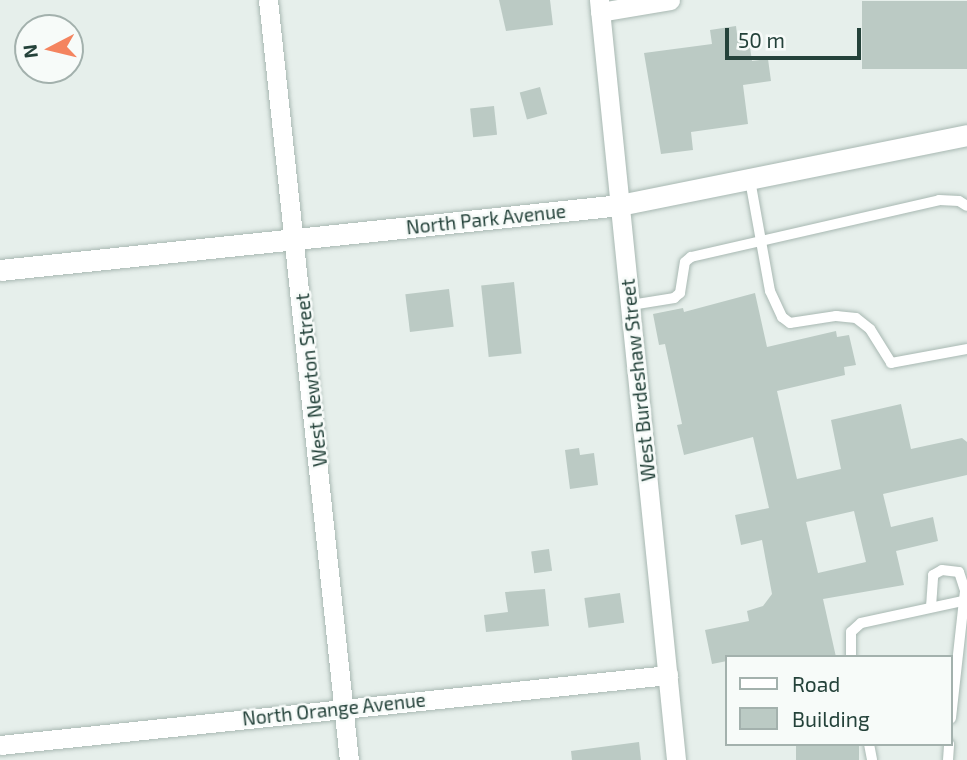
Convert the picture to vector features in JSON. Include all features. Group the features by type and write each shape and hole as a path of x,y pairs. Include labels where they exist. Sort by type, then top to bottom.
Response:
{"street":[{"name":"West Newton Street","path":"268,0 296,238 349,760"},
{"path":"600,6 670,0"},
{"name":"West Burdeshaw Street","path":"600,6 676,760"},
{"name":"North Park Avenue","path":"0,270 620,205 967,135"},
{"name":"North Orange Avenue","path":"0,745 668,675"}],"lane":[{"path":"751,180 759,240 775,309 790,323 850,316 870,329 885,357 898,364 967,349"},
{"path":"631,305 674,298 680,293 685,262 691,257 939,200 959,201 967,206"},
{"path":"926,608 929,583 943,570 959,572 966,600 953,702"},
{"path":"852,655 855,627 966,600"}],"building":[{"path":"499,0 550,0 553,25 506,31"},
{"path":"862,1 967,1 967,69 862,69"},
{"path":"736,26 738,42 749,40 752,61 768,59 771,81 743,85 748,124 691,132 693,150 661,154 644,53 712,44 710,30"},
{"path":"540,87 547,114 527,119 520,92"},
{"path":"494,106 497,135 473,137 470,109"},
{"path":"514,282 522,354 489,357 481,285"},
{"path":"449,289 454,327 410,332 405,294"},
{"path":"755,293 767,347 836,331 837,337 849,335 856,365 844,367 845,375 777,391 797,479 841,469 831,420 901,404 911,449 962,438 967,442 967,475 883,494 891,527 933,517 938,541 896,551 904,585 823,599 836,655 726,655 726,661 712,664 705,630 749,621 747,611 763,606 772,594 762,540 741,545 735,515 769,508 753,437 684,455 677,425 682,424 665,344 659,345 653,314 683,308 684,312","holes":["854,511 866,562 818,573 806,522"]},
{"path":"579,448 580,455 594,453 598,485 570,489 565,450"},
{"path":"549,549 552,571 534,573 531,552"},
{"path":"545,589 549,626 486,632 484,615 508,612 505,592"},
{"path":"620,593 624,623 589,628 584,598"},
{"path":"639,742 641,760 572,760 571,751"},
{"path":"796,746 859,746 859,760 796,760"}]}
